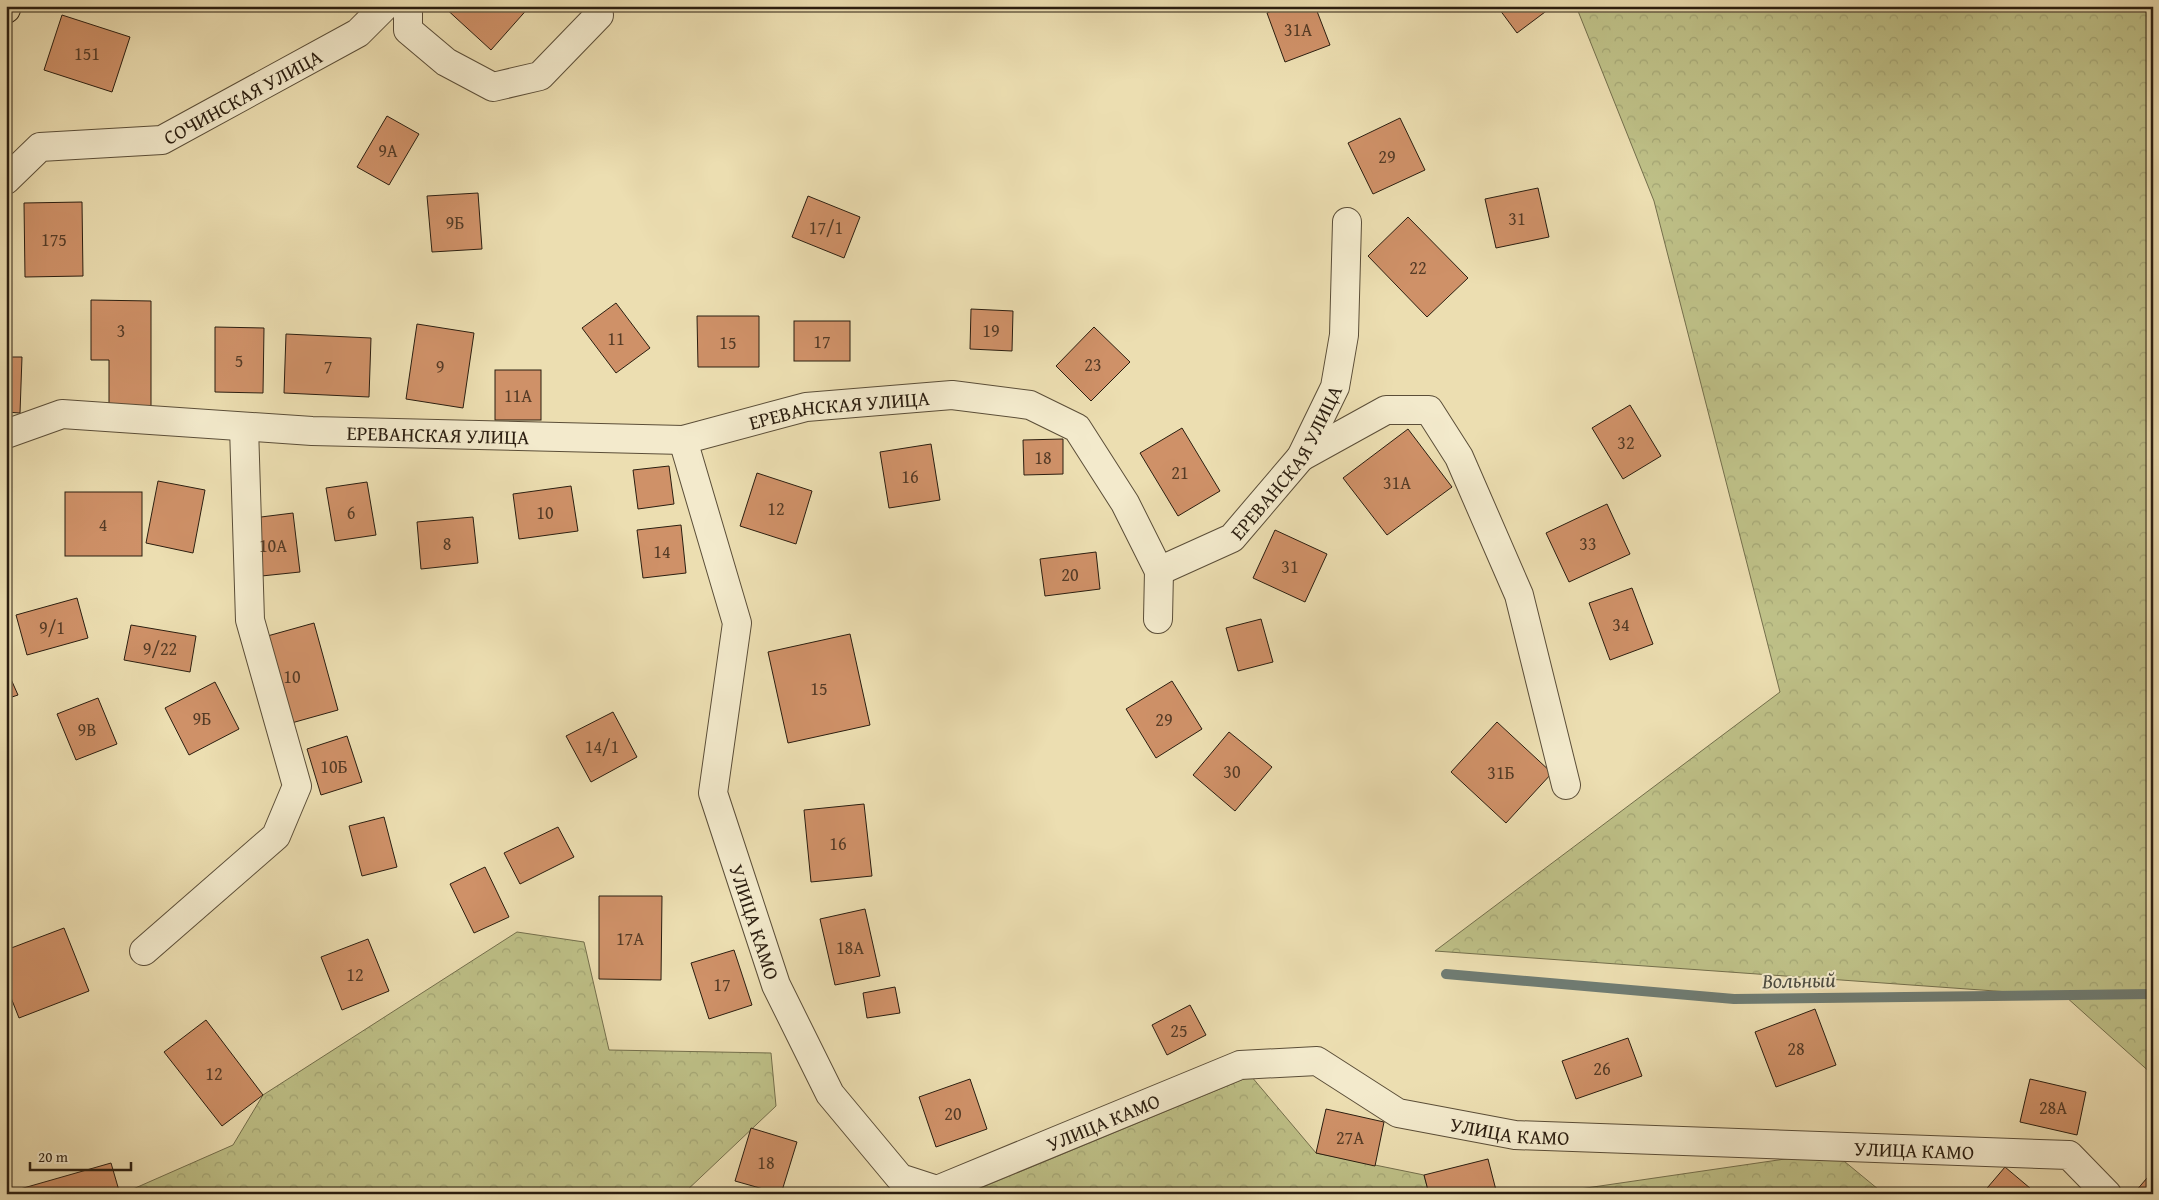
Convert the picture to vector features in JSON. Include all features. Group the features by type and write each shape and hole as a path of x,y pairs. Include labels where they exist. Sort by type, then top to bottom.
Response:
{"street":[{"name":"СОЧИНСКАЯ УЛИЦА","path":"6,180 40,148 162,140 358,33 385,6"},
{"path":"408,6 408,30 446,62 493,87 540,76 599,15"},
{"name":"ЕРЕВАНСКАЯ УЛИЦА","path":"6,434 62,414 312,431 683,440 806,407 952,395 1030,405 1077,428 1126,503 1159,572 1232,538 1301,457 1335,387 1344,335 1347,222"},
{"path":"1301,457 1386,410 1429,410 1459,457 1519,595 1566,785"},
{"path":"144,951 276,836 297,786 250,620 244,427"},
{"name":"УЛИЦА КАМО","path":"683,440 737,623 713,793 776,985 830,1094 900,1178 936,1192 1240,1065 1317,1061 1398,1113 1515,1135 2068,1155 2108,1194"},
{"path":"1158,619 1159,572"}],"green space":[{"path":"1576,6 2153,6 2153,1075 2065,996 1435,951 1780,692 1654,201"},
{"path":"517,932 584,942 609,1050 771,1053 776,1106 683,1194 132,1194 133,1189 233,1145 263,1095"},
{"path":"1251,1076 1316,1153 1424,1175 1429,1194 966,1194"},
{"path":"1833,1152 1884,1194 1545,1194"}],"building":[{"path":"443,6 530,6 491,50"},
{"path":"1283,6 1315,6 1330,45 1285,62 1267,13"},
{"path":"1497,6 1553,6 1517,33"},
{"path":"62,15 130,37 112,92 44,70"},
{"path":"387,116 419,134 389,185 357,167"},
{"path":"1400,118 1425,170 1373,194 1348,143"},
{"path":"1538,188 1549,237 1496,248 1485,199"},
{"path":"478,193 482,249 432,252 427,196"},
{"path":"808,196 860,217 844,258 792,237"},
{"path":"82,202 83,276 25,277 24,203"},
{"path":"1408,217 1468,278 1427,317 1368,256"},
{"path":"91,300 151,301 151,408 109,408 109,360 91,360"},
{"path":"616,303 650,348 616,373 582,328"},
{"path":"971,309 1013,311 1012,351 970,349"},
{"path":"697,316 759,316 759,367 698,367"},
{"path":"794,321 850,321 850,361 794,361"},
{"path":"417,324 474,333 463,408 406,399"},
{"path":"215,327 264,328 263,393 215,392"},
{"path":"1094,327 1130,362 1091,401 1056,366"},
{"path":"286,334 371,338 369,397 284,393"},
{"path":"6,357 22,357 20,413 6,412"},
{"path":"495,370 541,370 541,420 495,420"},
{"path":"1630,405 1661,456 1623,479 1592,428"},
{"path":"1182,428 1220,491 1178,516 1140,453"},
{"path":"1408,429 1452,487 1387,535 1343,478"},
{"path":"1063,439 1063,474 1024,475 1023,440"},
{"path":"931,444 940,500 889,508 880,452"},
{"path":"669,466 674,504 638,509 633,470"},
{"path":"757,473 812,491 796,544 740,526"},
{"path":"158,481 205,490 193,553 146,543"},
{"path":"367,482 376,535 335,541 326,488"},
{"path":"571,486 578,531 519,539 513,494"},
{"path":"65,492 142,492 142,556 65,556"},
{"path":"1607,504 1630,554 1569,582 1546,533"},
{"path":"293,513 300,572 252,577 245,519"},
{"path":"473,517 478,563 421,569 417,522"},
{"path":"681,525 686,573 643,578 637,530"},
{"path":"1275,530 1327,554 1305,602 1253,578"},
{"path":"1096,552 1100,589 1045,596 1040,559"},
{"path":"1632,588 1653,644 1610,660 1589,603"},
{"path":"77,598 88,638 27,655 16,615"},
{"path":"1261,619 1273,662 1238,671 1226,628"},
{"path":"314,623 338,710 270,729 246,642"},
{"path":"131,625 196,636 190,672 124,660"},
{"path":"850,634 870,725 788,743 768,652"},
{"path":"6,668 18,695 6,699"},
{"path":"1172,681 1202,729 1156,758 1126,709"},
{"path":"215,682 239,729 189,755 165,708"},
{"path":"98,698 117,744 76,760 57,714"},
{"path":"613,712 637,757 591,782 566,736"},
{"path":"1497,722 1552,773 1506,823 1451,772"},
{"path":"1229,732 1272,767 1235,811 1193,775"},
{"path":"347,736 362,782 321,795 307,749"},
{"path":"864,804 872,876 811,882 804,810"},
{"path":"384,817 397,867 362,876 349,826"},
{"path":"558,827 574,857 520,884 504,853"},
{"path":"485,867 509,917 474,933 450,884"},
{"path":"599,896 662,896 661,980 599,979"},
{"path":"865,909 880,976 835,985 820,919"},
{"path":"64,928 89,991 19,1018 6,985 6,950"},
{"path":"368,939 389,991 342,1010 321,957"},
{"path":"734,950 752,1005 709,1019 691,963"},
{"path":"895,987 900,1013 867,1018 863,993"},
{"path":"1190,1005 1206,1035 1167,1055 1152,1025"},
{"path":"1815,1009 1836,1065 1776,1087 1755,1032"},
{"path":"206,1020 263,1095 222,1126 164,1052"},
{"path":"1628,1038 1642,1076 1576,1099 1562,1061"},
{"path":"970,1079 987,1129 936,1147 919,1097"},
{"path":"2030,1079 2086,1092 2077,1135 2020,1122"},
{"path":"1326,1109 1384,1122 1375,1166 1316,1153"},
{"path":"751,1128 797,1142 781,1194 735,1181"},
{"path":"1488,1159 1497,1194 1429,1194 1424,1175"},
{"path":"111,1163 120,1194 6,1194 6,1193"},
{"path":"2005,1167 2037,1194 1982,1194"},
{"path":"2153,1171 2153,1194 2137,1194 2135,1192"}],"waterway":[{"name":"Вольный","path":"1446,974 1734,999 2153,994"}]}
